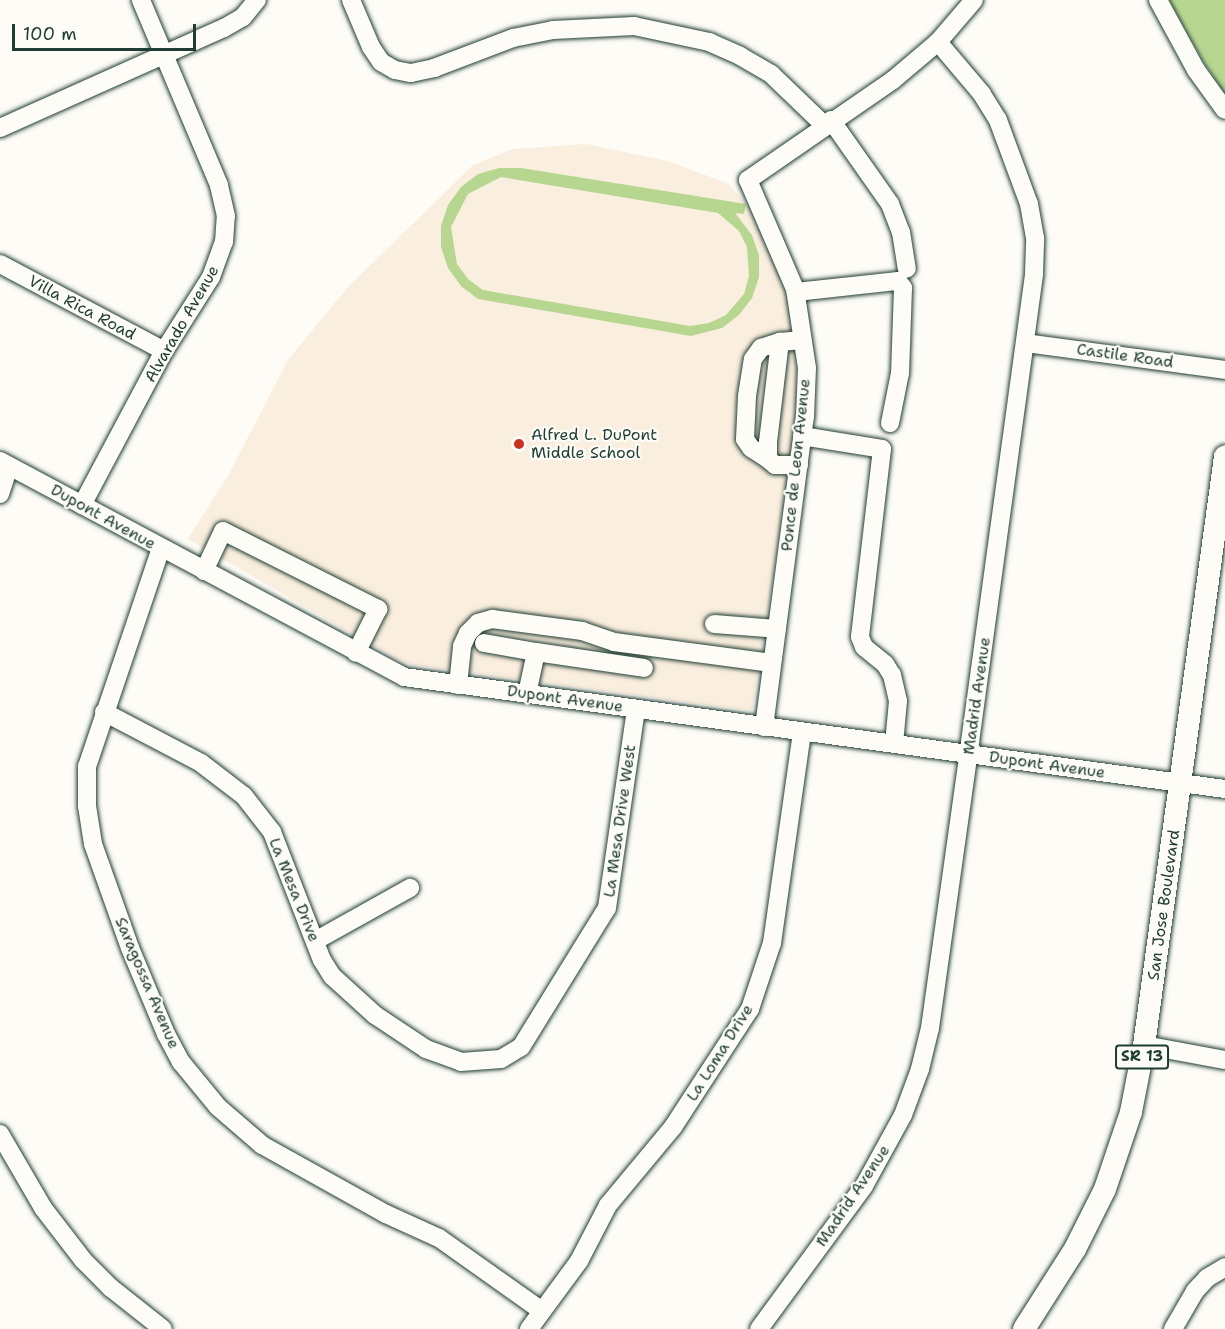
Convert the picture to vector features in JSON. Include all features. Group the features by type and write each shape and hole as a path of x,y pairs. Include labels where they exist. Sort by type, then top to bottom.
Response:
{"main road":[{"name":"San Jose Boulevard","path":"1024,1329 1075,1249 1105,1189 1131,1112 1144,1045 1224,470"}],"street":[{"name":"Alvarado Avenue","path":"82,505 164,351 219,260 226,216 219,185 141,0"},
{"path":"0,128 164,52 225,28 243,17 257,0"},
{"path":"351,0 371,47 381,62 395,70 411,74 434,68 513,38 553,30 634,26 710,42 740,56 771,74 827,122 890,204 901,232 907,269"},
{"name":"Ponce de Leon Avenue","path":"764,727 799,465 807,368 796,292 748,180 827,122 893,80 938,42 974,0"},
{"path":"1158,0 1196,69 1225,110"},
{"name":"Madrid Avenue","path":"759,1329 864,1186 903,1116 930,1028 969,755 1034,273 1029,204 998,120 982,94 938,42"},
{"name":"Villa Rica Road","path":"0,264 164,351"},
{"path":"796,292 898,281 903,288 900,373 890,423"},
{"path":"799,465 775,465 745,439 746,407 753,359 761,348 780,342 802,340"},
{"path":"768,459 780,342"},
{"name":"Castile Road","path":"1026,343 1225,370"},
{"path":"802,436 882,448 860,637 864,647 885,664 892,675 898,701 894,744"},
{"path":"0,494 4,464"},
{"name":"Dupont Avenue","path":"4,464 404,677 1225,789"},
{"path":"204,571 223,531 378,609 356,653"},
{"name":"Saragossa Avenue","path":"161,548 87,766 87,806 93,843 130,948 181,1062 218,1107 262,1145 386,1215 439,1238 542,1311"},
{"path":"458,685 462,646 468,633 478,623 492,619 582,631 614,642 772,663"},
{"path":"714,624 777,629"},
{"path":"484,644 644,668"},
{"path":"527,694 536,652"},
{"name":"La Mesa Drive West","path":"482,1062 501,1059 521,1047 607,908 636,709"},
{"name":"La Mesa Drive","path":"104,712 214,771 257,810 279,848 315,941 332,976 375,1015 444,1057 482,1062"},
{"name":"La Loma Drive","path":"529,1329 579,1261 608,1205 673,1127 750,1009 772,943 802,732"},
{"path":"315,941 410,888"},
{"path":"1144,1045 1225,1060"},
{"path":"0,1134 43,1208 83,1260 111,1288 163,1329"},
{"path":"1173,1329 1195,1291 1207,1278 1225,1267"}],"shaded area":[{"name":"Alfred L. DuPont Middle School","path":"586,144 668,161 729,184 749,207 775,258 794,322 798,413 752,711 412,665 397,660 188,539 229,474 288,360 347,288 473,165 513,149"}],"green space":[{"path":"1169,0 1225,0 1225,95 1203,61"},
{"path":"499,168 521,168 746,204 744,214 735,213 752,235 759,255 759,277 752,298 739,315 722,328 691,336 478,299 461,286 448,268 441,247 441,226 448,205 461,187 478,174","holes":["501,177 718,213 739,231 747,247 749,276 744,294 726,315 709,323 690,326 483,290 468,279 457,264 451,227 468,194"]}],"place":[{"name":"Alfred L. DuPont Middle School","path":"519,444"}]}
